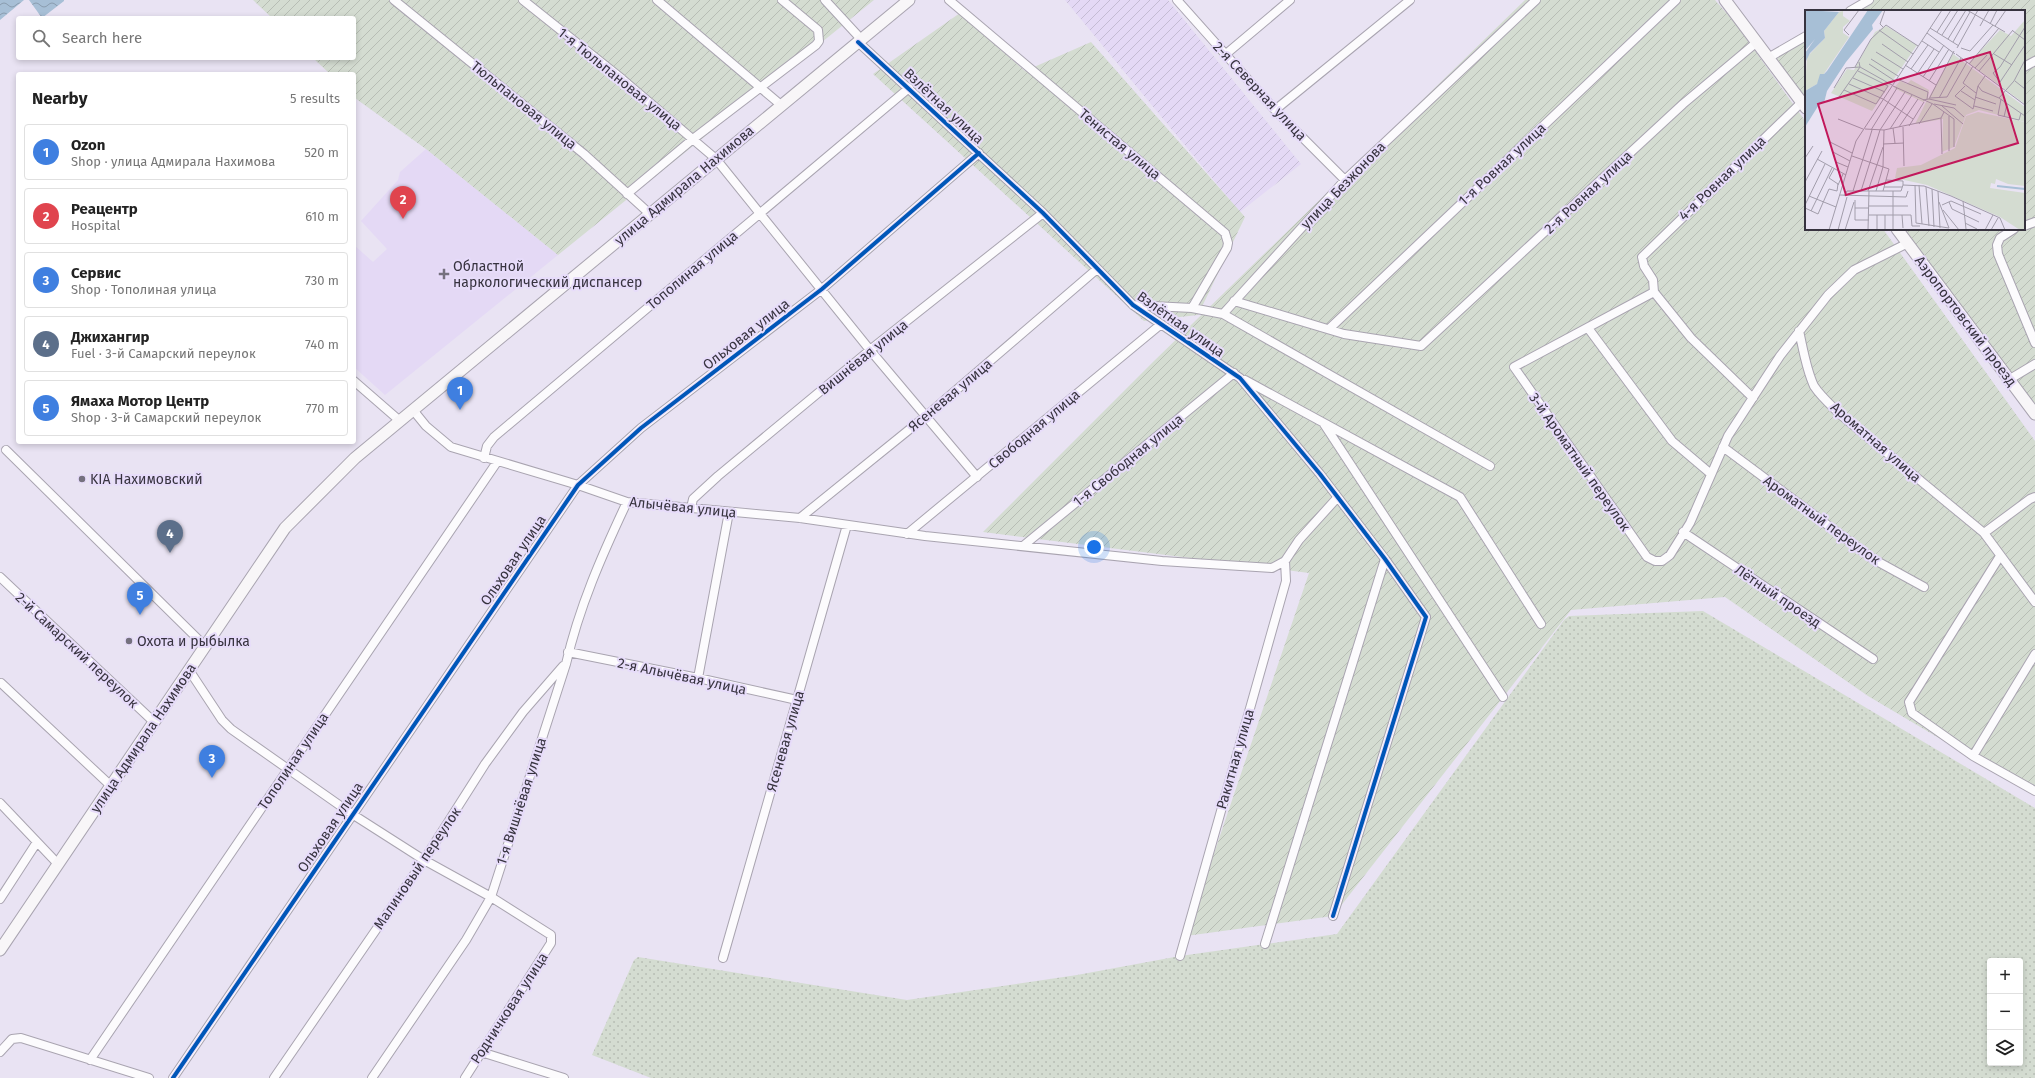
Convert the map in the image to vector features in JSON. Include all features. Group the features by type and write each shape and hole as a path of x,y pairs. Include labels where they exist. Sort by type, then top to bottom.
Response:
{"main road":[{"name":"улица Адмирала Нахимова","path":"0,950 285,528 355,458 909,0"},
{"path":"1725,0 1804,105"},
{"path":"1731,0 1742,22"},
{"name":"Аэропортовский проезд","path":"1898,230 2035,414"}],"street":[{"name":"Тюльпановая улица","path":"394,0 584,154 650,214"},
{"name":"1-я Тюльпановая улица","path":"523,0 622,78 716,159 870,350 977,477"},
{"path":"657,0 781,105"},
{"path":"627,194 693,139 816,45 819,40 818,30 782,0"},
{"name":"Взлётная улица","path":"825,0 860,40 909,88 1043,213 1133,305 1237,375 1320,474 1385,559 1426,617 1333,916"},
{"name":"Тенистая улица","path":"949,0 1225,233 1228,243 1227,248 1192,308"},
{"name":"2-я Северная улица","path":"1177,0 1276,110 1345,180"},
{"path":"1226,54 1290,0"},
{"path":"1276,110 1410,0"},
{"name":"улица Безжонова","path":"1223,314 1345,180 1536,0"},
{"name":"1-я Ровная улица","path":"1328,329 1676,0"},
{"path":"1852,10 1869,0"},
{"path":"1768,58 1805,37"},
{"name":"2-я Ровная улица","path":"1328,329 1344,334 1421,346 1683,104 1757,42"},
{"path":"2025,67 2035,61"},
{"name":"Тополиная улица","path":"484,458 487,446 494,437 909,88"},
{"name":"4-я Ровная улица","path":"1654,292 1653,280 1643,263 1643,254 1804,105"},
{"name":"Ольховая улица","path":"173,1078 578,485 641,428 822,289 979,152"},
{"name":"Вишнёвая улица","path":"691,508 693,499 718,476 870,350 1043,213"},
{"path":"2025,226 2035,222"},
{"path":"2012,230 2000,238 1997,245 1998,254 2035,343"},
{"path":"1683,532 1690,523 1728,436 1799,331 1828,295 1854,270 1908,243"},
{"name":"Ясеневая улица","path":"800,518 926,416 1097,269"},
{"path":"1711,474 1672,440 1588,328 1654,292 1691,338 1753,398"},
{"path":"1234,301 1328,329"},
{"path":"1133,305 1192,308 1223,314 1490,466"},
{"name":"Свободная улица","path":"907,534 1160,324"},
{"name":"3-й Ароматный переулок","path":"1588,328 1514,367 1647,557 1662,561 1666,558 1683,532"},
{"name":"Ароматная улица","path":"1799,331 1810,376 1815,387 1823,397 1842,416 1984,533 2035,602"},
{"path":"2010,379 2035,364"},
{"path":"1237,375 1460,497 1541,624"},
{"name":"1-я Свободная улица","path":"1023,546 1237,375"},
{"path":"356,382 400,420"},
{"name":"Алычёвая улица","path":"413,410 426,426 451,447 578,485 626,502 800,518 907,534 1162,561 1267,568 1285,561"},
{"path":"1324,423 1503,697"},
{"name":"Ароматный переулок","path":"1723,447 1873,559 1924,587"},
{"path":"6,450 205,646"},
{"name":"Тополиная улица","path":"90,1060 497,462"},
{"path":"1984,533 2030,499 2035,497"},
{"path":"1285,561 1299,540 1337,498"},
{"name":"1-я Вишнёвая улица","path":"372,1078 466,940 491,897 566,664 575,625 598,562 626,502"},
{"path":"698,678 729,512"},
{"name":"Ясеневая улица","path":"723,958 847,525"},
{"name":"Лётный проезд","path":"1683,532 1873,659"},
{"path":"2000,556 1909,702 1912,713 1973,756 2035,791"},
{"path":"1265,944 1385,559"},
{"name":"Ракитная улица","path":"1180,956 1286,581 1285,561"},
{"name":"2-й Самарский переулок","path":"0,577 154,722"},
{"name":"2-я Алычёвая улица","path":"568,652 698,678 797,700"},
{"path":"1973,756 2035,654"},
{"name":"Малиновый переулок","path":"274,1078 424,860 485,764 523,712 566,664"},
{"path":"189,670 222,720 232,729 352,814 424,860 491,897"},
{"path":"1,683 110,785"},
{"path":"0,803 58,864"},
{"path":"0,898 37,842"},
{"name":"Родничковая улица","path":"465,1078 551,943 552,938 549,933 491,897"},
{"path":"0,1052 12,1039 21,1038 149,1078"},
{"path":"481,1052 564,1078"}],"shaded area":[{"path":"253,0 874,0 558,255 426,149 356,99 356,72 328,72 315,60 356,60 356,16 270,16"},
{"path":"1065,0 1168,0 1301,164 1240,212"},
{"path":"1525,0 1715,0 1735,23 1805,121 1805,230 1884,230 2035,441 2035,795 1868,696 1725,597 1571,610 1333,916 1186,936 1309,573 983,532 1154,361"},
{"path":"1869,0 2035,0 2035,404 1903,230 2025,230 2025,10 1853,10"},
{"path":"960,13 1025,71 1091,42 1245,217 1198,315 1144,321 873,74"},
{"path":"1805,38 1805,101 1772,57"},
{"name":"Областной наркологический диспансер","path":"426,149 558,255 385,395 356,369 356,247 373,262 387,249 361,221 398,180 400,172"},
{"path":"1703,611 2035,808 2035,1078 651,1078 592,1055 634,960 638,957 907,1000 1077,975 1180,956 1337,934 1564,620 1569,616"}],"water":[{"path":"0,0 24,0 0,20"},
{"path":"29,0 64,0 45,16 41,16"}],"cycle path":[{"path":"858,42 1043,213 1133,305 1240,378 1320,474 1385,559 1426,617 1333,916"},
{"path":"173,1078 578,485 641,428 822,289 979,153"}],"place":[{"name":"Реацентр","path":"403,219"},
{"name":"Областной наркологический диспансер","path":"444,274"},
{"name":"Ozon","path":"460,410"},
{"name":"KIA Нахимовский","path":"82,479"},
{"name":"Джихангир","path":"170,553"},
{"name":"Ямаха Мотор Центр","path":"140,615"},
{"name":"Охота и рыбылка","path":"129,641"},
{"name":"Сервис","path":"212,778"}]}
